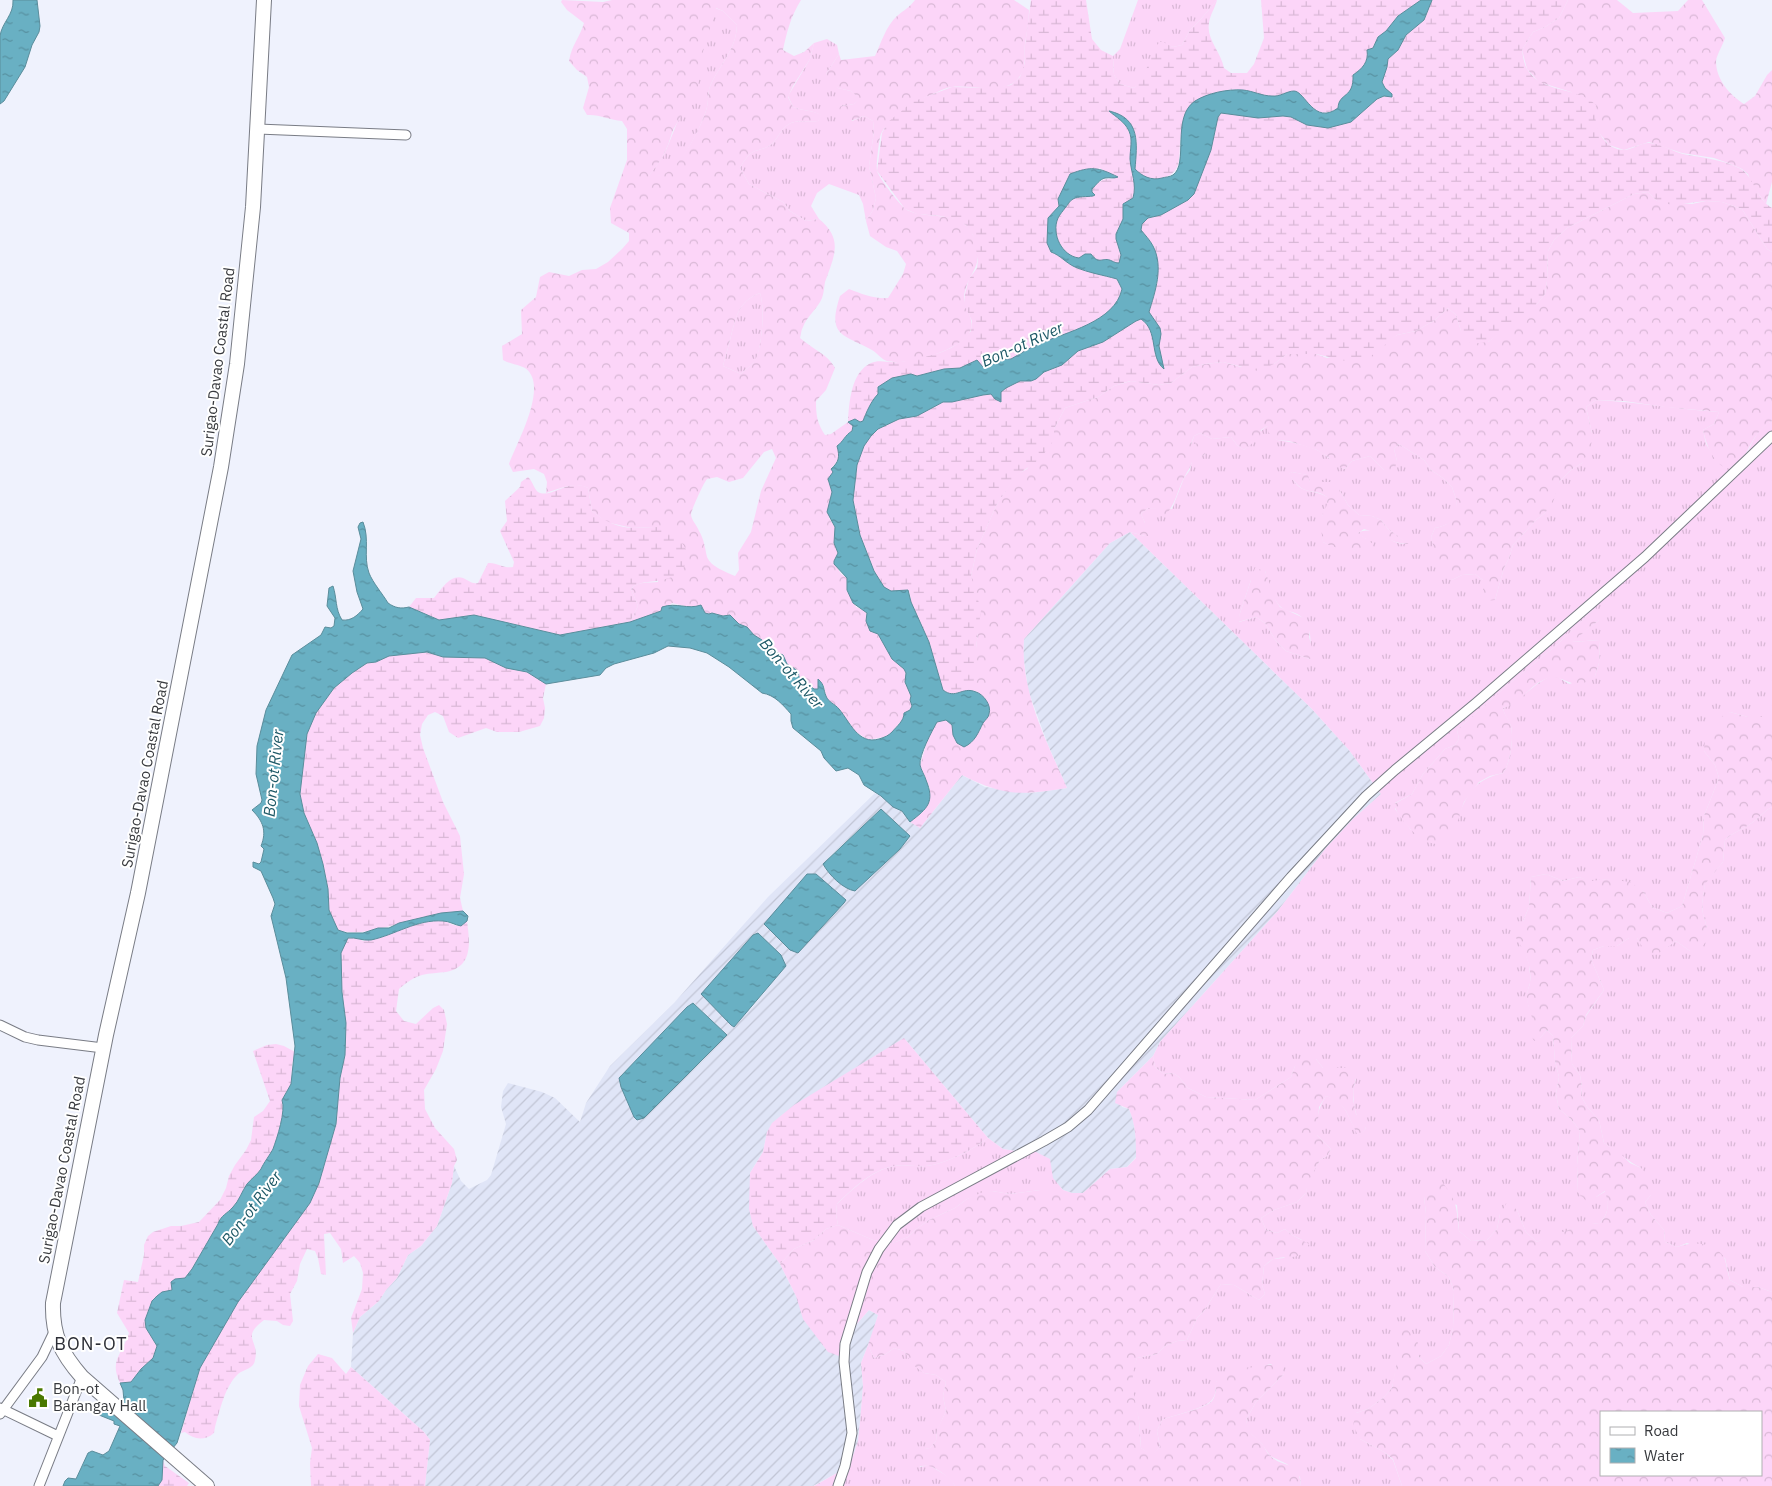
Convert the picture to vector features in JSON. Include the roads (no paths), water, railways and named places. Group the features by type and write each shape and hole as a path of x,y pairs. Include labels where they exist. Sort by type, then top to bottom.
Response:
{"highway":[{"name":"Surigao-Davao Coastal Road","path":"207,1486 82,1377 63,1353 54,1332 53,1303 103,1048 140,883 221,467 237,364 253,207 264,0"}],"street":[{"path":"258,128 406,135"},
{"path":"838,1486 844,1471 852,1433 844,1362 845,1344 867,1272 879,1249 897,1225 929,1202 1068,1127 1088,1110 1291,877 1366,796 1645,557 1772,436"},
{"path":"0,1025 24,1037 103,1048"},
{"path":"54,1332 42,1357 1,1411 58,1436"},
{"path":"39,1486 82,1377"}],"water":[{"path":"13,0 37,0 40,26 25,67 4,101 0,104 0,36 12,10"},
{"name":"Bon-ot River","path":"1421,0 1432,0 1424,20 1406,35 1398,50 1388,59 1382,82 1385,88 1392,94 1392,97 1384,96 1377,99 1351,122 1328,128 1307,125 1291,117 1258,118 1221,113 1218,117 1211,150 1194,194 1188,200 1161,215 1148,218 1142,224 1141,230 1153,246 1158,262 1154,296 1149,312 1160,328 1159,346 1164,369 1159,364 1150,330 1141,319 1103,342 1078,351 1062,365 1044,372 1036,379 1020,381 1006,388 1001,392 1001,402 991,394 943,402 917,416 899,419 878,429 864,446 857,465 853,500 860,535 874,571 884,587 891,591 908,590 911,602 929,642 943,690 952,694 967,691 979,693 984,697 990,711 976,737 964,747 957,743 953,735 952,725 946,720 937,722 926,743 920,761 929,788 930,799 921,813 910,822 902,811 893,807 881,796 864,785 859,775 848,768 836,771 824,758 821,751 793,728 791,714 778,701 762,693 729,667 707,653 690,648 668,646 654,653 614,664 606,668 600,675 546,684 527,672 506,668 485,658 443,657 427,652 389,656 376,662 367,663 334,688 316,713 307,734 300,794 304,813 317,843 323,864 328,889 329,910 338,930 347,933 363,933 378,928 389,928 399,923 441,913 463,911 468,916 467,921 461,926 445,921 424,922 371,940 348,938 341,953 342,992 346,1023 345,1055 340,1078 336,1124 319,1183 310,1203 238,1302 200,1368 177,1443 163,1460 162,1480 158,1486 63,1486 68,1478 76,1479 88,1453 92,1451 103,1455 109,1451 120,1426 114,1424 114,1421 94,1413 96,1406 108,1413 114,1413 124,1401 120,1383 131,1382 153,1358 157,1346 146,1328 145,1320 152,1301 162,1292 172,1290 171,1282 175,1279 185,1278 192,1269 221,1219 235,1205 247,1184 261,1169 277,1138 282,1117 282,1100 291,1084 295,1046 286,978 271,916 275,904 261,871 253,867 253,862 259,864 261,862 264,849 261,846 264,836 263,826 252,810 262,800 256,774 257,746 266,710 292,655 321,635 325,627 331,628 334,626 335,618 327,606 329,588 333,586 338,612 342,620 354,618 363,609 353,571 361,539 358,527 360,523 363,522 365,528 369,573 388,603 393,606 409,607 439,620 474,615 560,635 630,622 661,611 662,607 701,605 705,613 723,616 730,615 739,624 747,627 762,640 768,649 783,655 787,664 798,671 799,677 814,689 818,689 818,679 823,685 827,698 839,709 860,736 872,740 886,736 898,725 904,713 910,710 912,706 911,696 905,682 906,673 892,659 878,634 870,631 866,621 867,613 853,603 847,590 847,578 834,564 838,553 834,543 835,527 827,512 832,492 828,479 833,472 831,469 838,459 837,446 852,431 853,426 848,422 855,419 860,422 863,421 878,394 878,387 892,378 911,374 917,376 944,369 960,368 977,360 983,367 989,367 996,361 995,358 1011,359 1035,346 1088,324 1110,310 1118,300 1122,289 1117,279 1075,267 1051,252 1047,243 1048,218 1059,206 1058,199 1070,174 1089,169 1105,171 1118,177 1105,178 1100,181 1092,189 1095,195 1093,196 1077,197 1070,201 1058,218 1056,231 1063,249 1073,256 1079,258 1085,254 1091,254 1099,260 1106,259 1119,263 1121,255 1116,234 1123,219 1123,204 1133,198 1134,183 1130,159 1131,141 1129,131 1109,111 1119,114 1132,126 1136,142 1135,169 1150,178 1158,179 1173,175 1178,169 1180,161 1184,118 1188,108 1195,101 1218,92 1231,90 1243,90 1275,96 1294,91 1298,92 1316,111 1330,112 1338,108 1341,99 1349,92 1353,83 1353,75 1366,62 1367,50 1373,48 1378,37 1386,31 1398,16"},
{"path":"881,809 910,836 900,849 855,891 850,890 837,881 823,864"},
{"path":"807,874 816,874 846,900 798,953 790,950 764,924"},
{"path":"758,933 781,955 786,966 734,1027 701,994 753,935"},
{"path":"693,1003 727,1035 644,1118 637,1120 621,1087 619,1078"}],"place":[{"name":"Bon-ot Barangay Hall","path":"38,1398"}],"district":[{"name":"BON-OT","path":"91,1344"}]}
